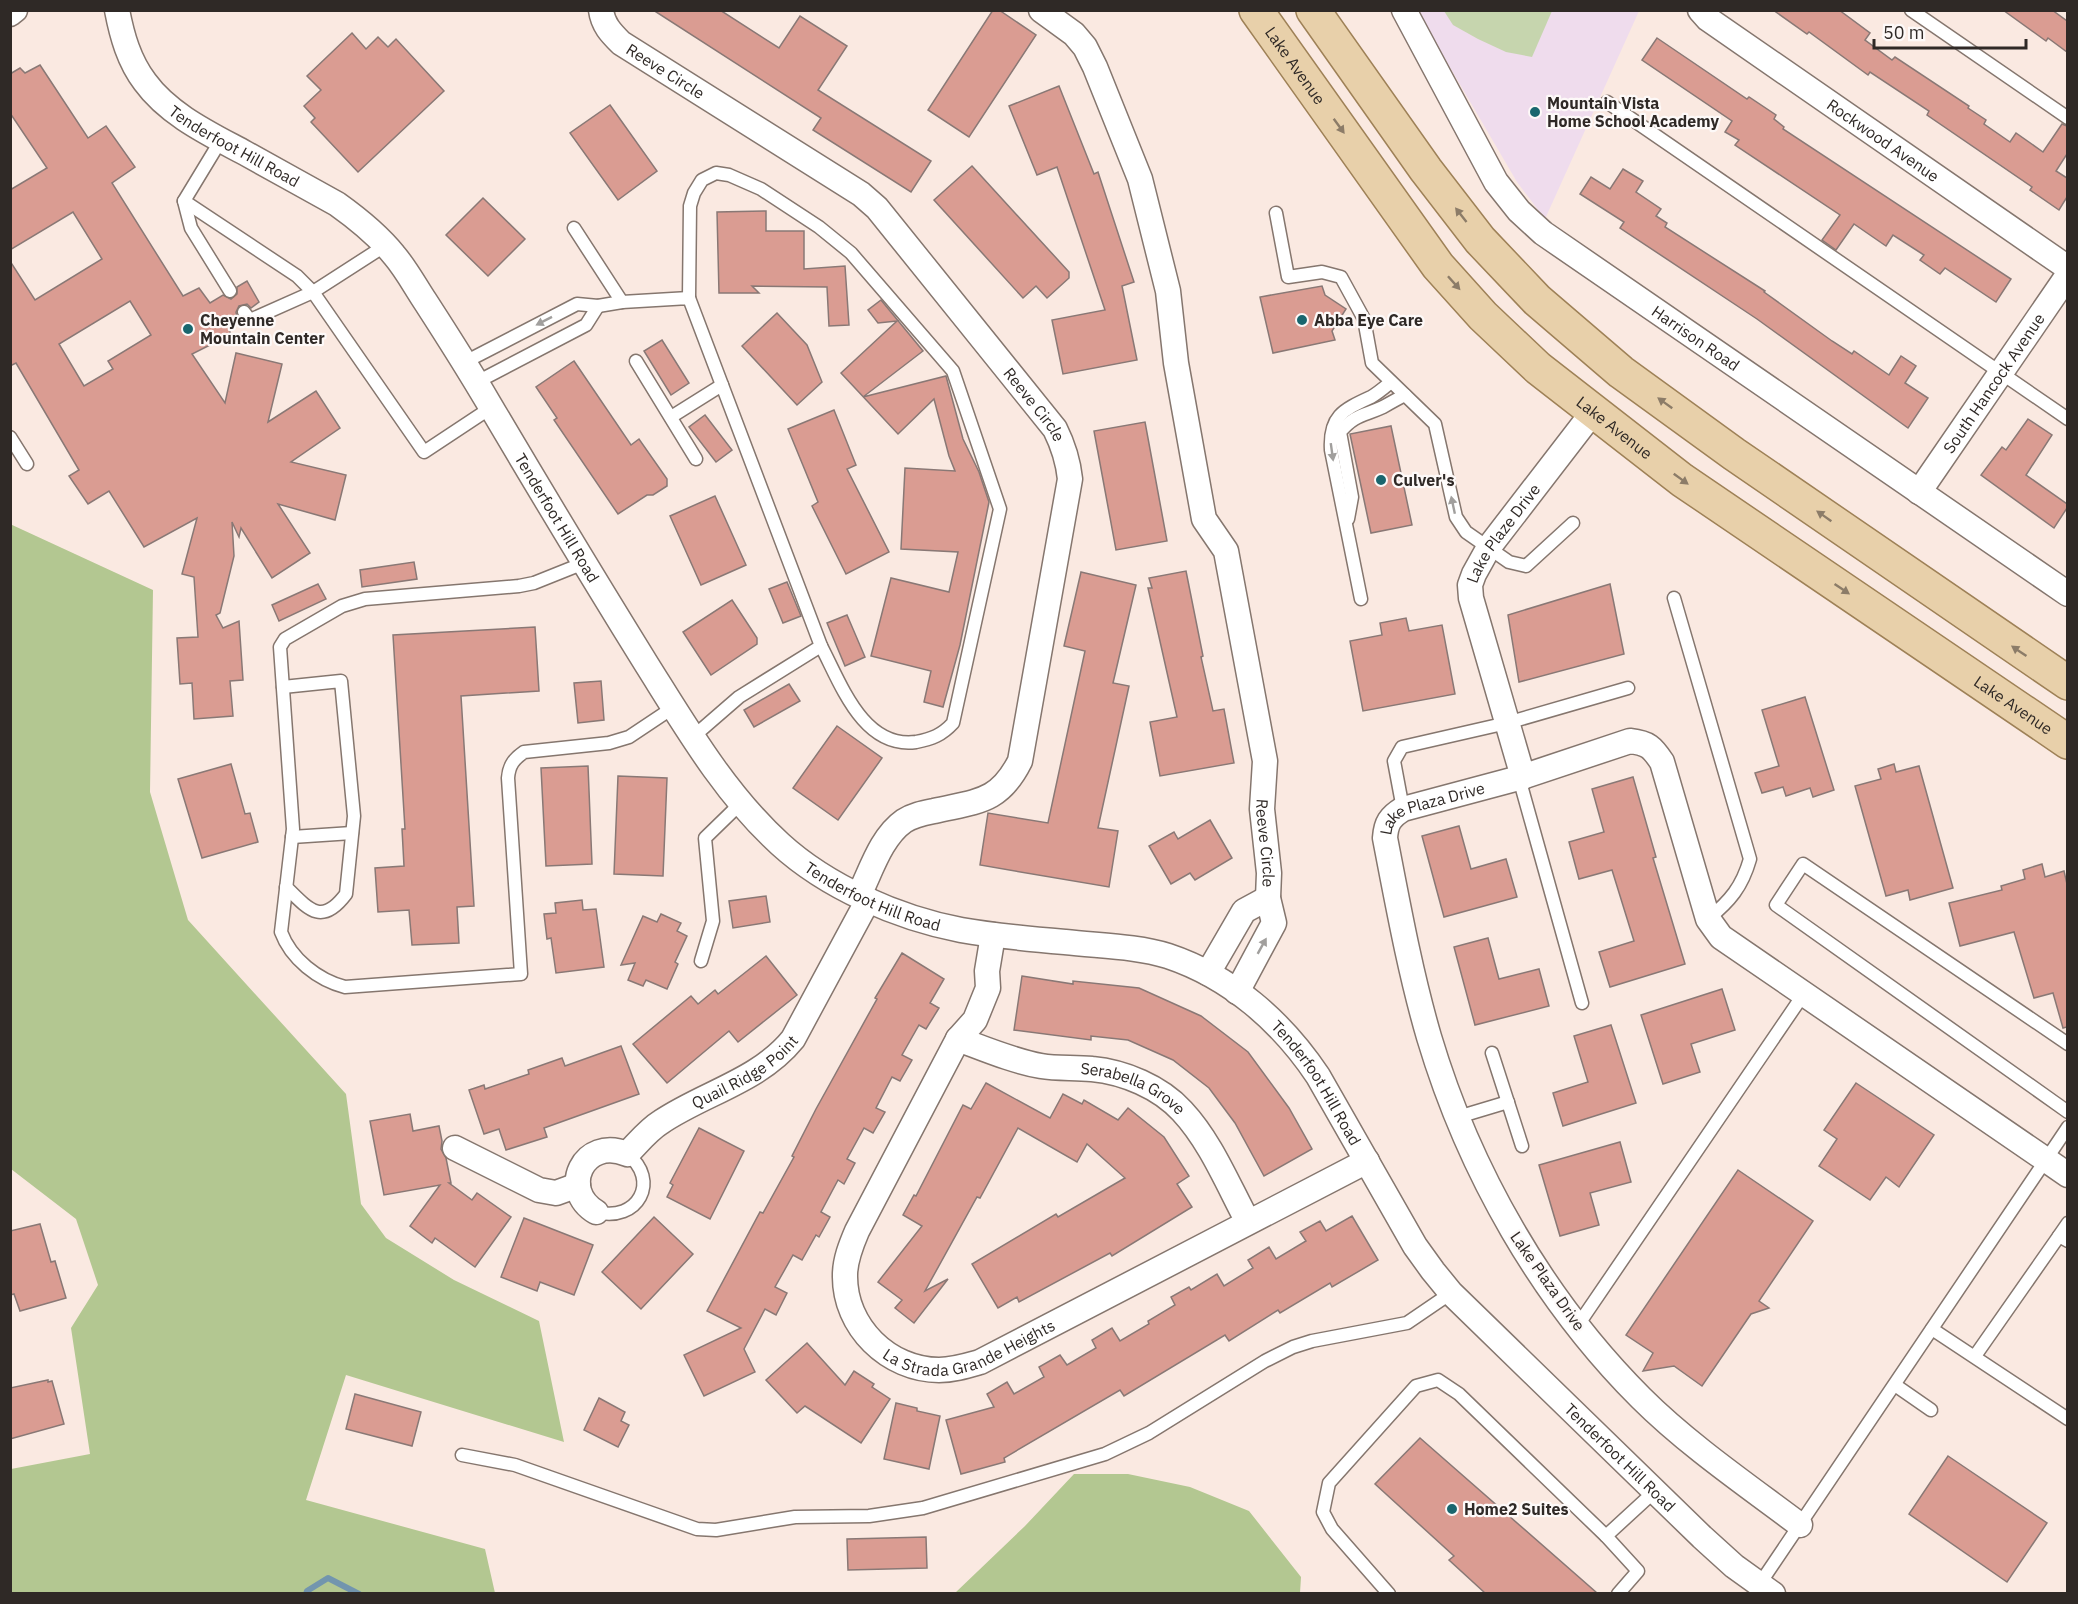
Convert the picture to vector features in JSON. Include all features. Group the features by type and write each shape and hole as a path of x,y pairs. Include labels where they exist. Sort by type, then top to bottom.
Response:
{"main road":[{"name":"Lake Avenue","path":"1256,10 1438,266 1483,316 1538,368 1682,480 2067,742"},
{"path":"1312,10 1426,170 1480,240 1538,300 1621,372 1734,454 2067,683"}],"street":[{"path":"10,14 15,10"},
{"name":"Tenderfoot Hill Road","path":"117,10 127,50 146,84 168,105 193,124 337,204 358,219 396,256 471,372 584,563 674,707 741,803 780,844 810,867 894,911 932,923 993,935 1137,950 1164,955 1208,973 1260,1008 1301,1051 1318,1076 1415,1245 1451,1293 1702,1537 1766,1589"},
{"name":"Reeve Circle","path":"601,10 604,23 621,43 861,194 877,208 1054,429 1064,446 1069,463 1070,479 1020,760 1011,778 992,797 918,814 895,829 887,838 864,897"},
{"name":"Reeve Circle","path":"1041,10 1074,34 1085,47 1140,179 1168,291 1176,363 1204,519 1226,551 1265,761 1262,809 1269,873 1268,898 1274,923 1237,992"},
{"name":"Harrison Road","path":"1404,10 1496,182 1519,211 1543,233 2067,594"},
{"name":"Rockwood Avenue","path":"1700,10 1708,19 2067,268"},
{"name":"South Hancock Avenue","path":"1919,492 2067,275"},
{"name":"Lake Plaze Drive","path":"1521,777 1471,598 1470,585 1489,547 1593,412"},
{"name":"Lake Plaza Drive","path":"1800,1525 1670,1425 1641,1398 1578,1325 1533,1263 1489,1188 1458,1117 1430,1040 1418,998 1406,949 1385,838 1386,824 1392,816 1403,809 1521,777 1630,741 1644,743 1655,750 1662,762 1708,919 1721,937 2067,1175"},
{"name":"Quail Ridge Point","path":"627,1154 660,1122 764,1067 780,1054 793,1039 864,897"},
{"name":"Reeve Circle","path":"1208,973 1244,911 1268,898"},
{"name":"La Strada Grande Heights","path":"993,935 987,971 976,983 962,1016 958,1039 857,1231 847,1261 845,1276 852,1311 863,1331 877,1347 896,1360 917,1367 938,1370 957,1369 980,1362 1367,1161"},
{"name":"Serabella Grove","path":"958,1039 1028,1063 1110,1072 1130,1078 1167,1099 1181,1110 1198,1130 1248,1222"},
{"path":"454,1148 539,1190 556,1192 578,1185"},
{"path":"596,1212 583,1200 578,1185 579,1172 594,1154 604,1150 617,1150 627,1154"}],"lane":[{"path":"1911,10 2067,118"},
{"path":"1606,102 2067,419"},
{"path":"221,140 184,201 191,228 230,291"},
{"path":"716,174 729,175 761,189 819,227 850,253 953,371 1000,509 953,723 939,736 927,740 897,742 880,734 851,705 822,646 722,385 689,298 690,206 694,193 702,180 716,174"},
{"path":"184,201 297,276 313,292 424,452 492,407"},
{"path":"1276,213 1288,277 1322,272 1341,277 1364,320 1372,363 1435,424 1456,518 1466,532 1509,562 1526,566 1573,523"},
{"path":"574,228 622,302"},
{"path":"244,312 250,320 313,292 386,245"},
{"path":"471,372 577,304 598,306 622,302 689,298"},
{"path":"471,372 586,325 598,306"},
{"path":"636,361 696,459"},
{"path":"1361,599 1331,450 1330,435 1342,413 1354,404 1373,396 1391,382"},
{"path":"671,417 722,385"},
{"path":"1347,526 1352,497 1340,432 1360,415 1381,408 1405,395"},
{"path":"10,437 27,464"},
{"path":"584,563 527,585 365,599 342,606 285,639 280,647 293,829 281,932 285,943 294,956 332,984 345,987 521,974 509,768 515,758 524,752 609,743 629,737 674,707"},
{"path":"1674,598 1750,859 1742,883 1733,896 1708,919"},
{"path":"694,736 739,697 822,646"},
{"path":"283,687 341,681 354,816 346,894 330,911 322,913 313,911 286,887"},
{"path":"1403,809 1394,761 1402,747 1507,723 1628,688"},
{"path":"1521,777 1581,1003"},
{"path":"701,961 713,921 705,838 741,803"},
{"path":"292,837 352,833"},
{"path":"2067,1044 1803,864 1776,906 2067,1112"},
{"path":"1578,1325 1803,995"},
{"path":"1492,1053 1522,1146"},
{"path":"1458,1117 1508,1102"},
{"path":"1766,1589 1800,1525 2067,1127"},
{"path":"596,1212 614,1215 625,1212 635,1204 641,1194 643,1176 641,1169 627,1154"},
{"path":"1975,1356 2063,1239 2067,1223"},
{"path":"462,1455 515,1466 697,1529 716,1530 795,1517 869,1516 923,1508 1105,1454 1149,1433 1265,1361 1293,1347 1312,1341 1407,1323 1451,1293"},
{"path":"1932,1329 2067,1419"},
{"path":"1389,1593 1332,1529 1323,1512 1329,1483 1416,1386 1438,1380 1459,1394 1606,1536 1638,1571 1618,1593"},
{"path":"1895,1385 1931,1410"},
{"path":"1606,1536 1655,1491"}],"shaded area":[{"name":"Mountain Vista Home School Academy","path":"1417,11 1639,11 1545,219 1517,182"}],"green space":[{"path":"1444,11 1552,11 1532,57 1506,52 1478,39 1453,25"},
{"path":"10,524 153,590 150,792 188,920 346,1094 361,1204 386,1238 454,1280 539,1321 564,1442 346,1375 306,1500 485,1549 495,1593 11,1593 11,1469 90,1454 71,1328 98,1285 76,1219 11,1169"},
{"path":"1074,1474 1128,1474 1190,1487 1249,1511 1301,1577 1300,1593 955,1593 1025,1526"}],"building":[{"path":"653,10 720,10 779,48 800,16 847,46 818,90 931,161 911,192 813,130 821,118"},
{"path":"993,10 999,10 1036,35 969,137 928,110"},
{"path":"1773,10 1839,10 1870,33 1865,40 1892,60 1895,57 1969,106 1968,108 1986,120 1984,124 2010,142 2016,133 2043,152 2062,124 2067,126 2067,154 2056,171 2067,178 2067,197 2059,210 2030,190 2032,187 1927,115 1929,111 1870,72 1868,75 1809,32 1807,34"},
{"path":"2003,10 2052,10 2067,21 2067,52 2048,38 2046,41"},
{"path":"352,33 366,49 378,37 388,47 396,39 444,91 358,172 311,122 315,118 304,106 321,90 307,76"},
{"path":"1657,38 1747,99 1749,97 1776,115 1774,119 1784,127 1783,129 2011,279 1996,302 1945,268 1940,274 1920,260 1924,255 1893,235 1886,246 1854,224 1836,250 1822,240 1840,215 1735,145 1739,140 1725,132 1732,121 1642,60"},
{"name":"Cheyenne Mountain Center","path":"40,65 88,138 106,126 135,167 112,183 183,296 199,288 210,303 223,295 231,299 237,294 237,287 247,281 259,302 251,308 247,304 239,306 236,312 237,317 227,323 230,335 192,354 225,403 236,353 282,364 268,422 316,391 340,428 291,462 346,475 335,520 278,504 310,553 272,578 241,528 239,537 232,522 234,556 220,613 216,615 223,628 239,621 243,680 230,681 233,716 194,719 192,683 180,684 177,638 198,637 194,577 182,574 197,518 144,547 109,491 88,504 69,476 79,470 16,363 10,366 10,261 35,300 102,259 73,212 10,250 10,190 47,168 10,113 10,74 20,68 25,73","holes":["130,301 151,335 108,361 113,369 84,386 59,344"]},
{"path":"1059,86 1094,174 1098,172 1134,282 1122,286 1137,360 1063,374 1052,320 1105,310 1057,167 1037,175 1009,106"},
{"path":"610,105 657,171 618,200 570,133"},
{"path":"972,166 1069,272 1069,278 1047,298 1036,286 1023,298 934,200"},
{"path":"1623,169 1643,181 1636,192 1661,209 1656,216 1667,223 1665,227 1765,291 1832,341 1852,354 1854,351 1889,375 1901,356 1916,366 1905,383 1928,398 1908,428 1757,319 1620,228 1624,222 1580,194 1591,177 1610,189"},
{"path":"483,198 525,239 488,276 446,235"},
{"path":"766,211 766,231 804,231 804,269 845,266 849,325 829,326 827,287 752,286 759,293 719,293 717,212"},
{"name":"Abba Eye Care","path":"1322,286 1325,295 1346,309 1332,331 1335,340 1273,353 1260,297"},
{"path":"881,300 923,351 863,397 841,373 897,321 878,323 868,310"},
{"path":"777,313 807,345 822,382 797,405 742,346"},
{"path":"662,340 689,383 671,395 644,351"},
{"path":"574,361 631,445 639,439 667,479 667,486 653,495 647,495 618,514 554,420 557,418 536,387"},
{"path":"946,376 963,439 979,472 989,502 960,645 943,707 924,702 931,671 871,656 891,578 949,592 958,552 901,549 905,468 955,471 934,399 898,434 863,397"},
{"path":"834,410 856,465 847,469 889,552 846,574 812,506 818,502 788,429"},
{"path":"705,415 732,450 716,462 689,427"},
{"path":"2028,419 2052,435 2026,475 2067,504 2067,508 2054,528 1981,475 2002,447 2006,450"},
{"path":"1145,422 1167,541 1116,550 1094,431"},
{"name":"Culver's","path":"1391,426 1412,525 1371,533 1350,434"},
{"path":"715,496 746,565 701,585 670,516"},
{"path":"414,562 417,579 362,587 360,570"},
{"path":"1186,571 1213,711 1224,709 1234,763 1160,776 1150,722 1177,717 1148,588 1152,588 1149,578"},
{"path":"1081,572 1136,585 1113,683 1129,686 1098,828 1118,831 1109,887 980,865 988,813 1048,823 1085,651 1064,646"},
{"path":"787,582 801,616 783,623 769,589"},
{"path":"318,584 326,599 279,621 272,605"},
{"path":"1610,584 1624,654 1519,682 1508,615"},
{"path":"732,600 757,638 757,644 711,675 683,632"},
{"path":"847,615 865,657 845,666 827,623"},
{"path":"1406,618 1409,631 1442,625 1455,694 1363,711 1350,641 1382,635 1380,623"},
{"path":"535,627 539,691 461,696 474,906 457,907 459,943 412,945 409,910 378,912 375,868 404,866 402,829 405,829 393,635"},
{"path":"601,681 604,720 578,723 574,683"},
{"path":"789,684 800,701 754,727 744,710"},
{"path":"1805,697 1834,790 1813,797 1810,788 1786,796 1783,787 1762,793 1755,773 1779,766 1762,710"},
{"path":"837,726 882,758 838,820 793,788"},
{"path":"231,764 245,814 250,813 258,842 202,858 178,779"},
{"path":"1894,764 1896,772 1919,766 1953,888 1910,900 1908,890 1886,896 1855,786 1881,779 1878,769"},
{"path":"588,766 592,864 546,866 541,768"},
{"path":"618,776 667,778 663,876 614,874"},
{"path":"1633,777 1656,857 1653,858 1685,964 1610,987 1599,952 1634,941 1612,870 1579,879 1569,842 1604,832 1592,789"},
{"path":"1210,820 1232,858 1195,880 1190,873 1171,884 1149,846 1174,832 1178,839"},
{"path":"1459,826 1471,869 1506,859 1517,897 1444,917 1422,836"},
{"path":"2042,864 2045,877 2064,871 2067,884 2067,1027 2063,1028 2053,993 2034,998 2014,932 1960,946 1949,903 2002,890 2001,886 2025,879 2023,870"},
{"path":"766,896 770,922 733,928 729,901"},
{"path":"582,900 583,910 596,909 604,967 556,973 551,938 547,939 544,914 556,913 555,903"},
{"path":"661,914 681,923 677,931 687,936 675,962 678,964 667,989 646,980 643,986 628,980 635,963 621,965 643,916 657,922"},
{"path":"1488,938 1499,979 1539,969 1549,1006 1475,1025 1454,947"},
{"path":"902,953 944,979 930,1003 939,1008 926,1029 919,1025 902,1055 912,1060 900,1081 892,1077 876,1108 885,1112 873,1133 864,1128 847,1159 855,1163 844,1184 838,1180 821,1212 830,1217 819,1237 816,1235 802,1260 793,1255 775,1287 787,1293 776,1315 765,1309 744,1349 755,1372 704,1396 684,1355 741,1328 707,1311 760,1212 763,1213 794,1157 792,1156 816,1109 877,999 875,998"},
{"path":"766,956 797,995 738,1042 729,1031 667,1083 633,1044 691,996 698,1004 715,990 718,994"},
{"path":"1022,976 1073,984 1073,981 1139,988 1201,1016 1248,1052 1289,1108 1312,1149 1264,1176 1235,1123 1209,1088 1173,1060 1128,1040 1091,1036 1091,1040 1014,1030"},
{"path":"1722,989 1735,1030 1691,1044 1700,1072 1663,1084 1641,1015"},
{"path":"1611,1025 1636,1103 1563,1126 1553,1093 1588,1082 1574,1036"},
{"path":"621,1046 639,1094 544,1128 547,1137 506,1150 499,1129 484,1134 469,1090 484,1085 485,1089 529,1074 528,1070 562,1058 565,1066"},
{"path":"986,1083 1050,1118 1063,1094 1082,1104 1084,1100 1118,1120 1128,1108 1164,1137 1189,1176 1177,1184 1192,1207 1112,1256 1110,1253 1019,1302 1017,1297 998,1308 972,1264 1056,1214 1058,1217 1125,1178 1087,1144 1077,1162 1018,1128 925,1291 948,1279 914,1323 895,1308 902,1300 878,1282 922,1226 903,1215 914,1195 916,1196 963,1105 971,1109"},
{"path":"1856,1083 1934,1135 1899,1187 1886,1177 1870,1200 1819,1166 1837,1139 1824,1130"},
{"path":"410,1114 413,1131 439,1126 441,1149 446,1158 451,1183 449,1183 472,1200 477,1193 511,1217 475,1267 435,1238 432,1243 410,1226 440,1185 384,1195 370,1121"},
{"path":"699,1128 744,1151 710,1219 667,1197 673,1185 670,1183"},
{"path":"1620,1142 1631,1182 1590,1193 1599,1225 1560,1236 1539,1165"},
{"path":"1738,1170 1813,1221 1759,1301 1769,1308 1751,1314 1702,1386 1674,1366 1643,1371 1653,1353 1626,1335"},
{"path":"1352,1216 1378,1260 1332,1287 1330,1283 1280,1313 1278,1310 1229,1341 1225,1335 1124,1396 1120,1390 1004,1458 1005,1462 961,1474 946,1420 994,1407 987,1394 1007,1382 1014,1394 1044,1377 1039,1367 1060,1355 1067,1365 1096,1348 1092,1340 1112,1328 1120,1341 1149,1324 1148,1321 1175,1305 1171,1297 1189,1287 1191,1290 1217,1274 1224,1286 1253,1268 1248,1260 1269,1247 1276,1259 1306,1241 1300,1232 1320,1221 1326,1231"},
{"path":"654,1217 693,1254 641,1309 602,1272"},
{"path":"524,1218 593,1245 574,1295 540,1282 537,1291 501,1277"},
{"path":"40,1224 51,1262 55,1261 66,1298 20,1311 14,1294 10,1295 10,1231"},
{"path":"807,1343 845,1385 854,1371 874,1384 872,1387 890,1399 861,1443 805,1406 797,1413 766,1380"},
{"path":"48,1380 48,1382 52,1381 64,1424 10,1439 10,1388"},
{"path":"355,1394 421,1412 412,1446 346,1429"},
{"path":"599,1398 625,1412 621,1421 629,1425 618,1447 584,1430"},
{"path":"896,1403 940,1416 929,1469 884,1459"},
{"name":"Home2 Suites","path":"1420,1438 1597,1593 1485,1593 1449,1560 1454,1556 1375,1484"},
{"path":"1948,1456 2047,1523 2007,1582 1909,1514"},
{"path":"926,1537 927,1568 848,1570 847,1539"}],"waterway":[{"path":"306,1594 307,1591 328,1578 359,1594"}],"place":[{"name":"Mountain Vista Home School Academy","path":"1535,112"},
{"name":"Abba Eye Care","path":"1302,320"},
{"name":"Cheyenne Mountain Center","path":"188,329"},
{"name":"Culver's","path":"1381,480"},
{"name":"Home2 Suites","path":"1452,1509"}]}
